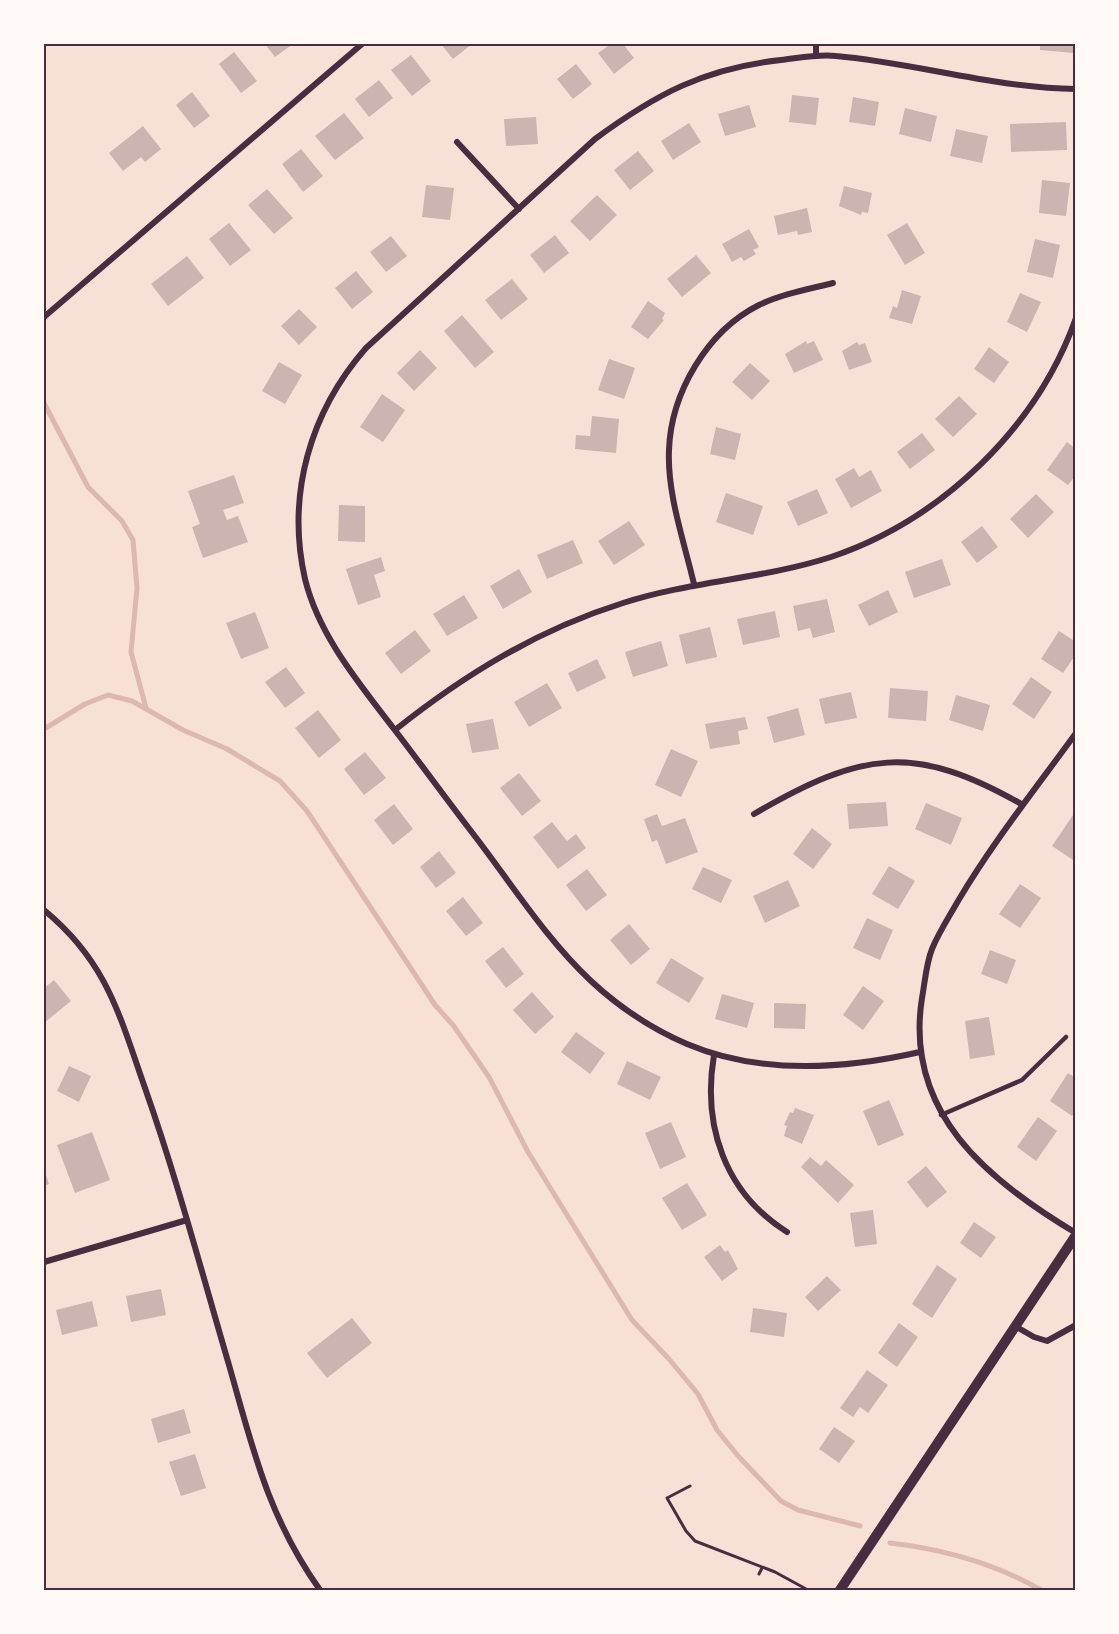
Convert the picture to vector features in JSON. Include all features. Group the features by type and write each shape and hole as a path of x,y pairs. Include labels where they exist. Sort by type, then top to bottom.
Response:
{"street":[{"path":"44,317 362,44"},
{"path":"816,44 816,56"},
{"path":"920,1052 833,1067 735,1059 714,1054 645,1023 589,979 536,917 329,639 312,600 302,557 299,526 303,468 318,422 353,364 595,139 660,95 709,73 730,67 816,56 864,60 1012,85 1076,89"},
{"path":"457,142 519,208"},
{"path":"694,584 670,468 669,450 675,412 684,389 707,349 743,316 768,302 833,282"},
{"path":"395,730 442,693 505,653 574,619 694,584 788,568 830,557 872,541 945,496 989,456 1028,410 1063,348 1076,318"},
{"path":"840,1590 1076,1234 1044,1214 1006,1185 962,1143 941,1115 920,1052 920,1012 931,951 970,882 1076,733"},
{"path":"754,814 811,782 857,766 883,762 937,767 985,783 1023,805"},
{"path":"44,910 60,924 92,960 114,1000 154,1114 261,1476 285,1536 320,1590"},
{"path":"714,1054 711,1086 716,1133 726,1167 756,1209 787,1232"},
{"path":"44,1262 186,1220"},
{"path":"1015,1326 1034,1337 1047,1341 1076,1325"}],"lane":[{"path":"941,1115 1022,1080 1066,1037"}],"path":[{"path":"690,1486 667,1498 686,1530 703,1546 762,1568 808,1590"},
{"path":"759,1574 762,1568"}],"building":[{"path":"265,44 293,44 275,57"},
{"path":"441,44 472,44 453,59"},
{"path":"611,44 623,44 634,58 614,74 598,53"},
{"path":"1040,44 1075,44 1074,53 1040,50"},
{"path":"234,52 257,81 241,93 219,64"},
{"path":"411,55 431,81 412,96 391,70"},
{"path":"576,64 592,84 573,99 557,79"},
{"path":"379,80 393,98 369,117 355,99"},
{"path":"192,92 210,116 194,128 176,105"},
{"path":"792,95 819,98 816,125 789,122"},
{"path":"853,97 879,102 875,126 849,122"},
{"path":"749,105 756,127 725,136 718,114"},
{"path":"905,108 937,116 931,142 899,134"},
{"path":"344,113 364,138 335,160 315,136"},
{"path":"536,117 538,144 506,146 504,119"},
{"path":"1066,122 1067,150 1011,152 1010,124"},
{"path":"689,123 701,142 673,160 661,141"},
{"path":"143,126 161,149 145,162 141,157 123,171 109,153"},
{"path":"956,129 988,136 982,163 950,156"},
{"path":"301,149 323,176 303,192 282,164"},
{"path":"638,151 654,171 630,190 614,170"},
{"path":"1042,180 1070,183 1066,216 1039,213"},
{"path":"426,185 454,188 450,220 422,217"},
{"path":"844,186 872,193 868,213 862,212 861,215 839,206"},
{"path":"267,189 293,218 274,234 248,205"},
{"path":"597,195 617,215 590,241 570,221"},
{"path":"807,208 812,232 798,235 797,231 778,235 774,216"},
{"path":"229,223 251,250 230,266 209,239"},
{"path":"907,223 925,253 905,265 887,235"},
{"path":"749,229 759,247 753,250 756,254 744,261 741,257 732,262 722,244"},
{"path":"555,235 569,253 544,273 530,255"},
{"path":"391,236 407,256 386,272 370,252"},
{"path":"1035,239 1060,245 1053,278 1027,272"},
{"path":"696,255 711,273 682,297 667,279"},
{"path":"187,256 204,278 168,306 151,284"},
{"path":"356,271 373,292 352,309 335,288"},
{"path":"512,279 528,299 501,320 485,300"},
{"path":"902,290 921,296 912,324 889,318 893,306 897,308"},
{"path":"1020,293 1041,302 1027,332 1007,322"},
{"path":"648,301 665,313 662,319 664,320 648,339 631,327"},
{"path":"299,309 317,327 299,345 281,326"},
{"path":"462,315 494,352 475,368 444,331"},
{"path":"806,341 807,344 814,341 823,360 794,373 785,354"},
{"path":"857,342 859,345 865,343 872,362 849,370 842,351"},
{"path":"989,347 1009,362 994,383 974,369"},
{"path":"420,350 437,368 414,391 397,373"},
{"path":"609,359 635,368 624,399 598,390"},
{"path":"279,362 302,375 285,404 262,391"},
{"path":"750,363 770,381 752,400 732,382"},
{"path":"382,394 405,410 383,442 360,427"},
{"path":"959,396 977,414 953,437 935,419"},
{"path":"592,416 619,419 616,453 575,449 576,435 590,436"},
{"path":"716,427 741,434 735,460 710,454"},
{"path":"922,433 935,450 910,469 897,452"},
{"path":"1067,442 1076,449 1076,475 1068,485 1047,470"},
{"path":"854,468 859,477 871,470 882,491 851,508 835,479"},
{"path":"234,475 244,503 223,510 227,520 238,516 248,542 203,558 192,527 200,524 188,491"},
{"path":"817,489 828,513 798,526 787,502"},
{"path":"726,493 763,506 753,535 716,522"},
{"path":"1036,494 1054,512 1028,538 1010,519"},
{"path":"339,505 365,506 365,542 338,541"},
{"path":"629,521 645,545 614,565 598,541"},
{"path":"982,526 998,547 977,563 961,542"},
{"path":"573,540 583,563 547,579 537,555"},
{"path":"381,557 385,571 374,575 381,597 358,605 346,569"},
{"path":"942,559 951,585 914,598 905,572"},
{"path":"519,569 532,592 503,609 490,586"},
{"path":"888,590 898,612 869,626 858,605"},
{"path":"464,595 478,618 447,636 433,614"},
{"path":"827,599 835,632 813,638 810,628 798,631 793,606"},
{"path":"775,611 780,637 743,645 737,619"},
{"path":"255,612 269,648 241,659 226,623"},
{"path":"710,627 717,657 686,664 679,635"},
{"path":"415,630 431,651 401,674 385,653"},
{"path":"1059,631 1076,642 1076,654 1063,673 1041,659"},
{"path":"661,641 668,666 633,677 625,652"},
{"path":"597,659 606,678 577,692 568,673"},
{"path":"286,667 305,693 285,708 265,682"},
{"path":"1031,677 1052,692 1034,719 1012,704"},
{"path":"547,683 562,708 529,727 514,702"},
{"path":"890,688 928,691 926,721 888,718"},
{"path":"851,692 857,718 825,724 819,699"},
{"path":"956,695 990,705 983,731 949,720"},
{"path":"798,708 805,735 774,743 767,717"},
{"path":"318,710 341,740 319,758 295,728"},
{"path":"745,717 748,729 738,731 740,744 710,749 705,724"},
{"path":"493,719 499,749 472,753 466,724"},
{"path":"671,749 698,761 681,797 655,785"},
{"path":"365,752 386,778 364,795 344,769"},
{"path":"519,773 541,801 522,816 500,788"},
{"path":"886,802 888,826 849,829 847,804"},
{"path":"926,803 962,818 951,845 915,829"},
{"path":"394,804 413,829 393,845 374,820"},
{"path":"657,814 662,826 685,818 698,852 666,864 657,840 652,842 644,819"},
{"path":"1073,815 1076,816 1076,856 1073,860 1052,846"},
{"path":"552,822 567,841 576,834 586,848 558,869 533,837"},
{"path":"812,828 832,844 813,869 793,854"},
{"path":"439,851 456,873 436,888 420,867"},
{"path":"889,866 915,881 898,909 872,894"},
{"path":"703,867 732,880 721,903 692,889"},
{"path":"587,869 607,895 586,911 566,885"},
{"path":"788,880 800,906 765,923 753,896"},
{"path":"1020,884 1041,898 1020,928 999,914"},
{"path":"463,897 483,923 466,936 446,911"},
{"path":"867,918 893,930 880,960 853,948"},
{"path":"629,924 650,949 631,965 610,940"},
{"path":"503,947 524,974 506,988 485,961"},
{"path":"990,950 1016,960 1007,984 981,974"},
{"path":"671,958 704,978 689,1003 656,983"},
{"path":"54,980 71,1001 44,1023 44,988"},
{"path":"863,986 884,1001 863,1030 843,1015"},
{"path":"532,992 554,1017 535,1034 513,1010"},
{"path":"722,994 754,1003 747,1028 715,1019"},
{"path":"774,1003 806,1004 805,1029 774,1028"},
{"path":"989,1017 995,1055 970,1059 965,1021"},
{"path":"576,1032 605,1053 590,1074 561,1052"},
{"path":"627,1061 661,1077 650,1100 617,1084"},
{"path":"69,1066 91,1076 79,1102 57,1091"},
{"path":"1068,1073 1076,1078 1076,1110 1072,1116 1050,1101"},
{"path":"889,1100 904,1135 878,1146 863,1111"},
{"path":"795,1108 814,1115 802,1144 784,1136 787,1126 784,1125 790,1112 793,1113"},
{"path":"1038,1117 1057,1131 1036,1161 1017,1147"},
{"path":"671,1122 686,1157 660,1169 645,1133"},
{"path":"92,1132 110,1180 75,1193 57,1145"},
{"path":"810,1157 821,1166 826,1160 854,1185 838,1203 801,1167"},
{"path":"926,1166 947,1192 927,1208 907,1182"},
{"path":"44,1169 49,1184 44,1186"},
{"path":"687,1183 707,1215 682,1230 662,1198"},
{"path":"873,1210 877,1244 855,1247 850,1213"},
{"path":"974,1222 996,1237 981,1258 960,1243"},
{"path":"720,1245 725,1252 728,1250 738,1269 722,1281 704,1257"},
{"path":"937,1265 957,1279 932,1318 912,1304"},
{"path":"827,1276 841,1290 818,1311 805,1297"},
{"path":"161,1289 166,1315 131,1322 126,1296"},
{"path":"92,1301 98,1326 62,1335 56,1310"},
{"path":"753,1308 787,1313 784,1337 750,1332"},
{"path":"352,1318 372,1343 327,1378 307,1353"},
{"path":"899,1323 918,1337 897,1367 878,1353"},
{"path":"867,1370 888,1385 868,1413 860,1407 853,1417 840,1408"},
{"path":"184,1409 191,1433 158,1443 151,1419"},
{"path":"834,1427 855,1441 839,1463 819,1449"},
{"path":"195,1454 206,1488 181,1496 169,1462"}],"waterway":[{"path":"44,403 88,487 122,521 133,540 137,588 131,652 146,708"},
{"path":"44,729 85,704 108,695 132,701 183,730 227,749 280,781 307,811 435,1005 453,1025 489,1077 528,1152 632,1320 698,1394 717,1430 781,1501 798,1510 860,1526"},
{"path":"890,1543 929,1549 968,1559 1006,1573 1041,1590"}]}
